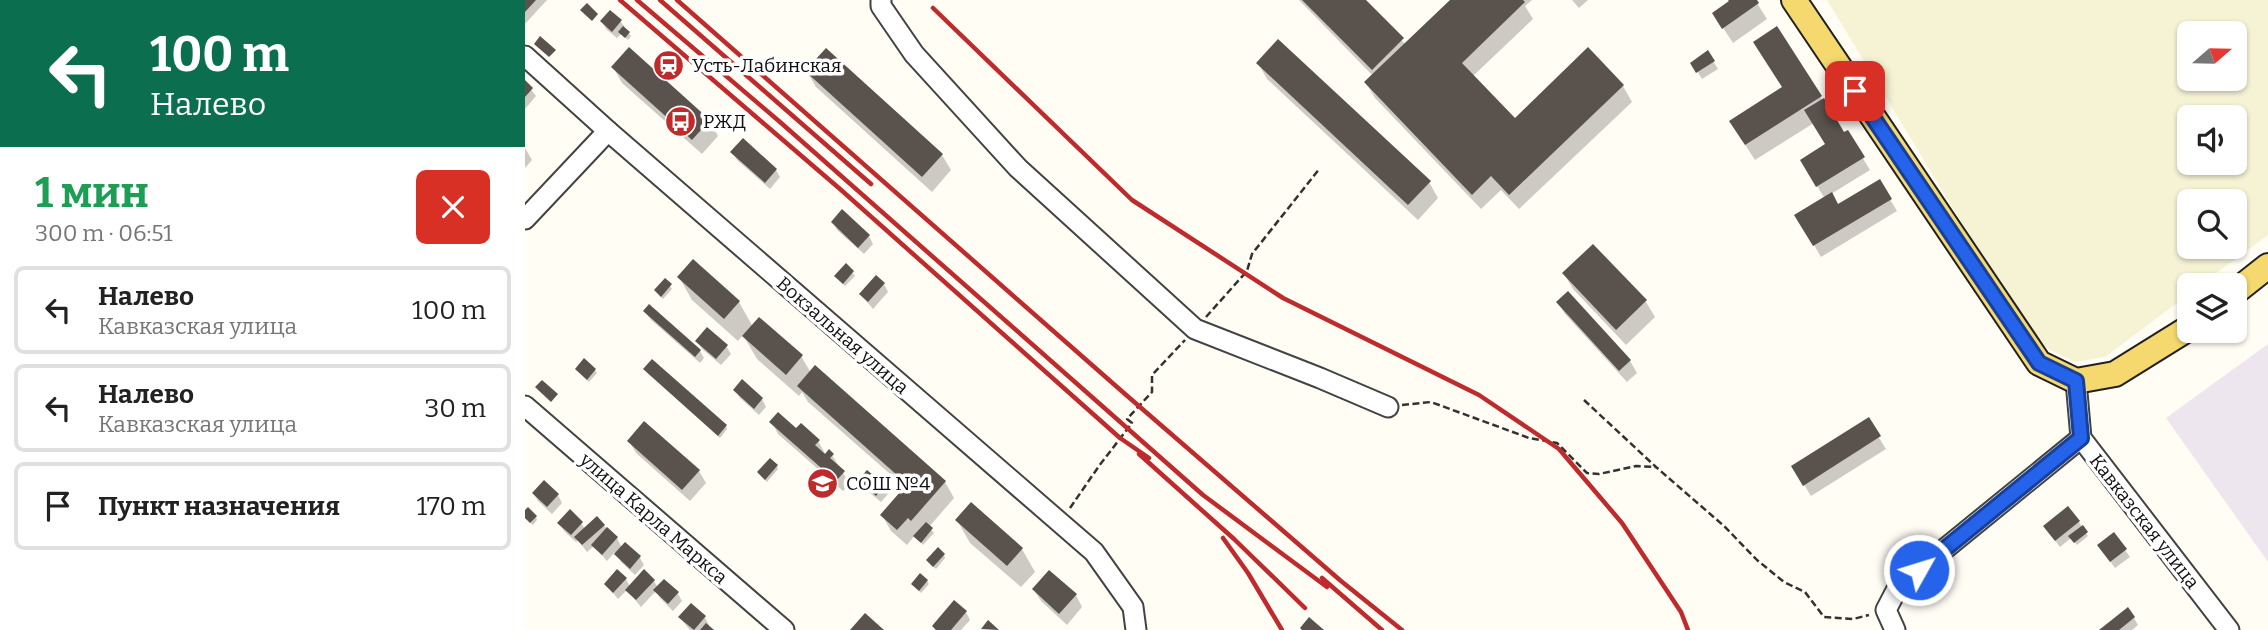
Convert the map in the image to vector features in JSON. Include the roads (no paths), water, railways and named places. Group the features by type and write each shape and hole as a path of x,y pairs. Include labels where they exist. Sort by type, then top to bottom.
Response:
{"main road":[{"path":"1794,0 2039,363 2076,381 2115,374 2177,335"},
{"path":"2247,283 2268,266"}],"street":[{"path":"881,0 881,6 914,54 1018,168 1195,329 1320,377 1388,407"},
{"name":"Вокзальная улица","path":"525,56 1094,552 1133,607 1136,630"},
{"path":"525,219 608,131"},
{"name":"Кавказская улица","path":"2076,381 2081,438 2228,630"},
{"name":"улица Карла Маркса","path":"525,406 784,630"},
{"path":"1895,630 1886,610 1898,587 2081,438"}],"railway":[{"path":"620,0 840,189 1120,438 1149,458"},
{"path":"637,0 780,122 1203,495 1327,587"},
{"path":"660,0 871,184"},
{"path":"677,0 1125,394 1341,581 1402,630"},
{"path":"933,8 1132,200 1283,298 1479,395 1559,449 1622,523 1681,612 1688,630"},
{"path":"1139,454 1234,539 1305,608"},
{"path":"1223,538 1248,573 1282,630"},
{"path":"1322,578 1382,630"}],"place":[{"name":"Усть-Лабинская","path":"669,65"},
{"name":"РЖД","path":"680,121"},
{"name":"СОШ №4","path":"823,483"}]}
